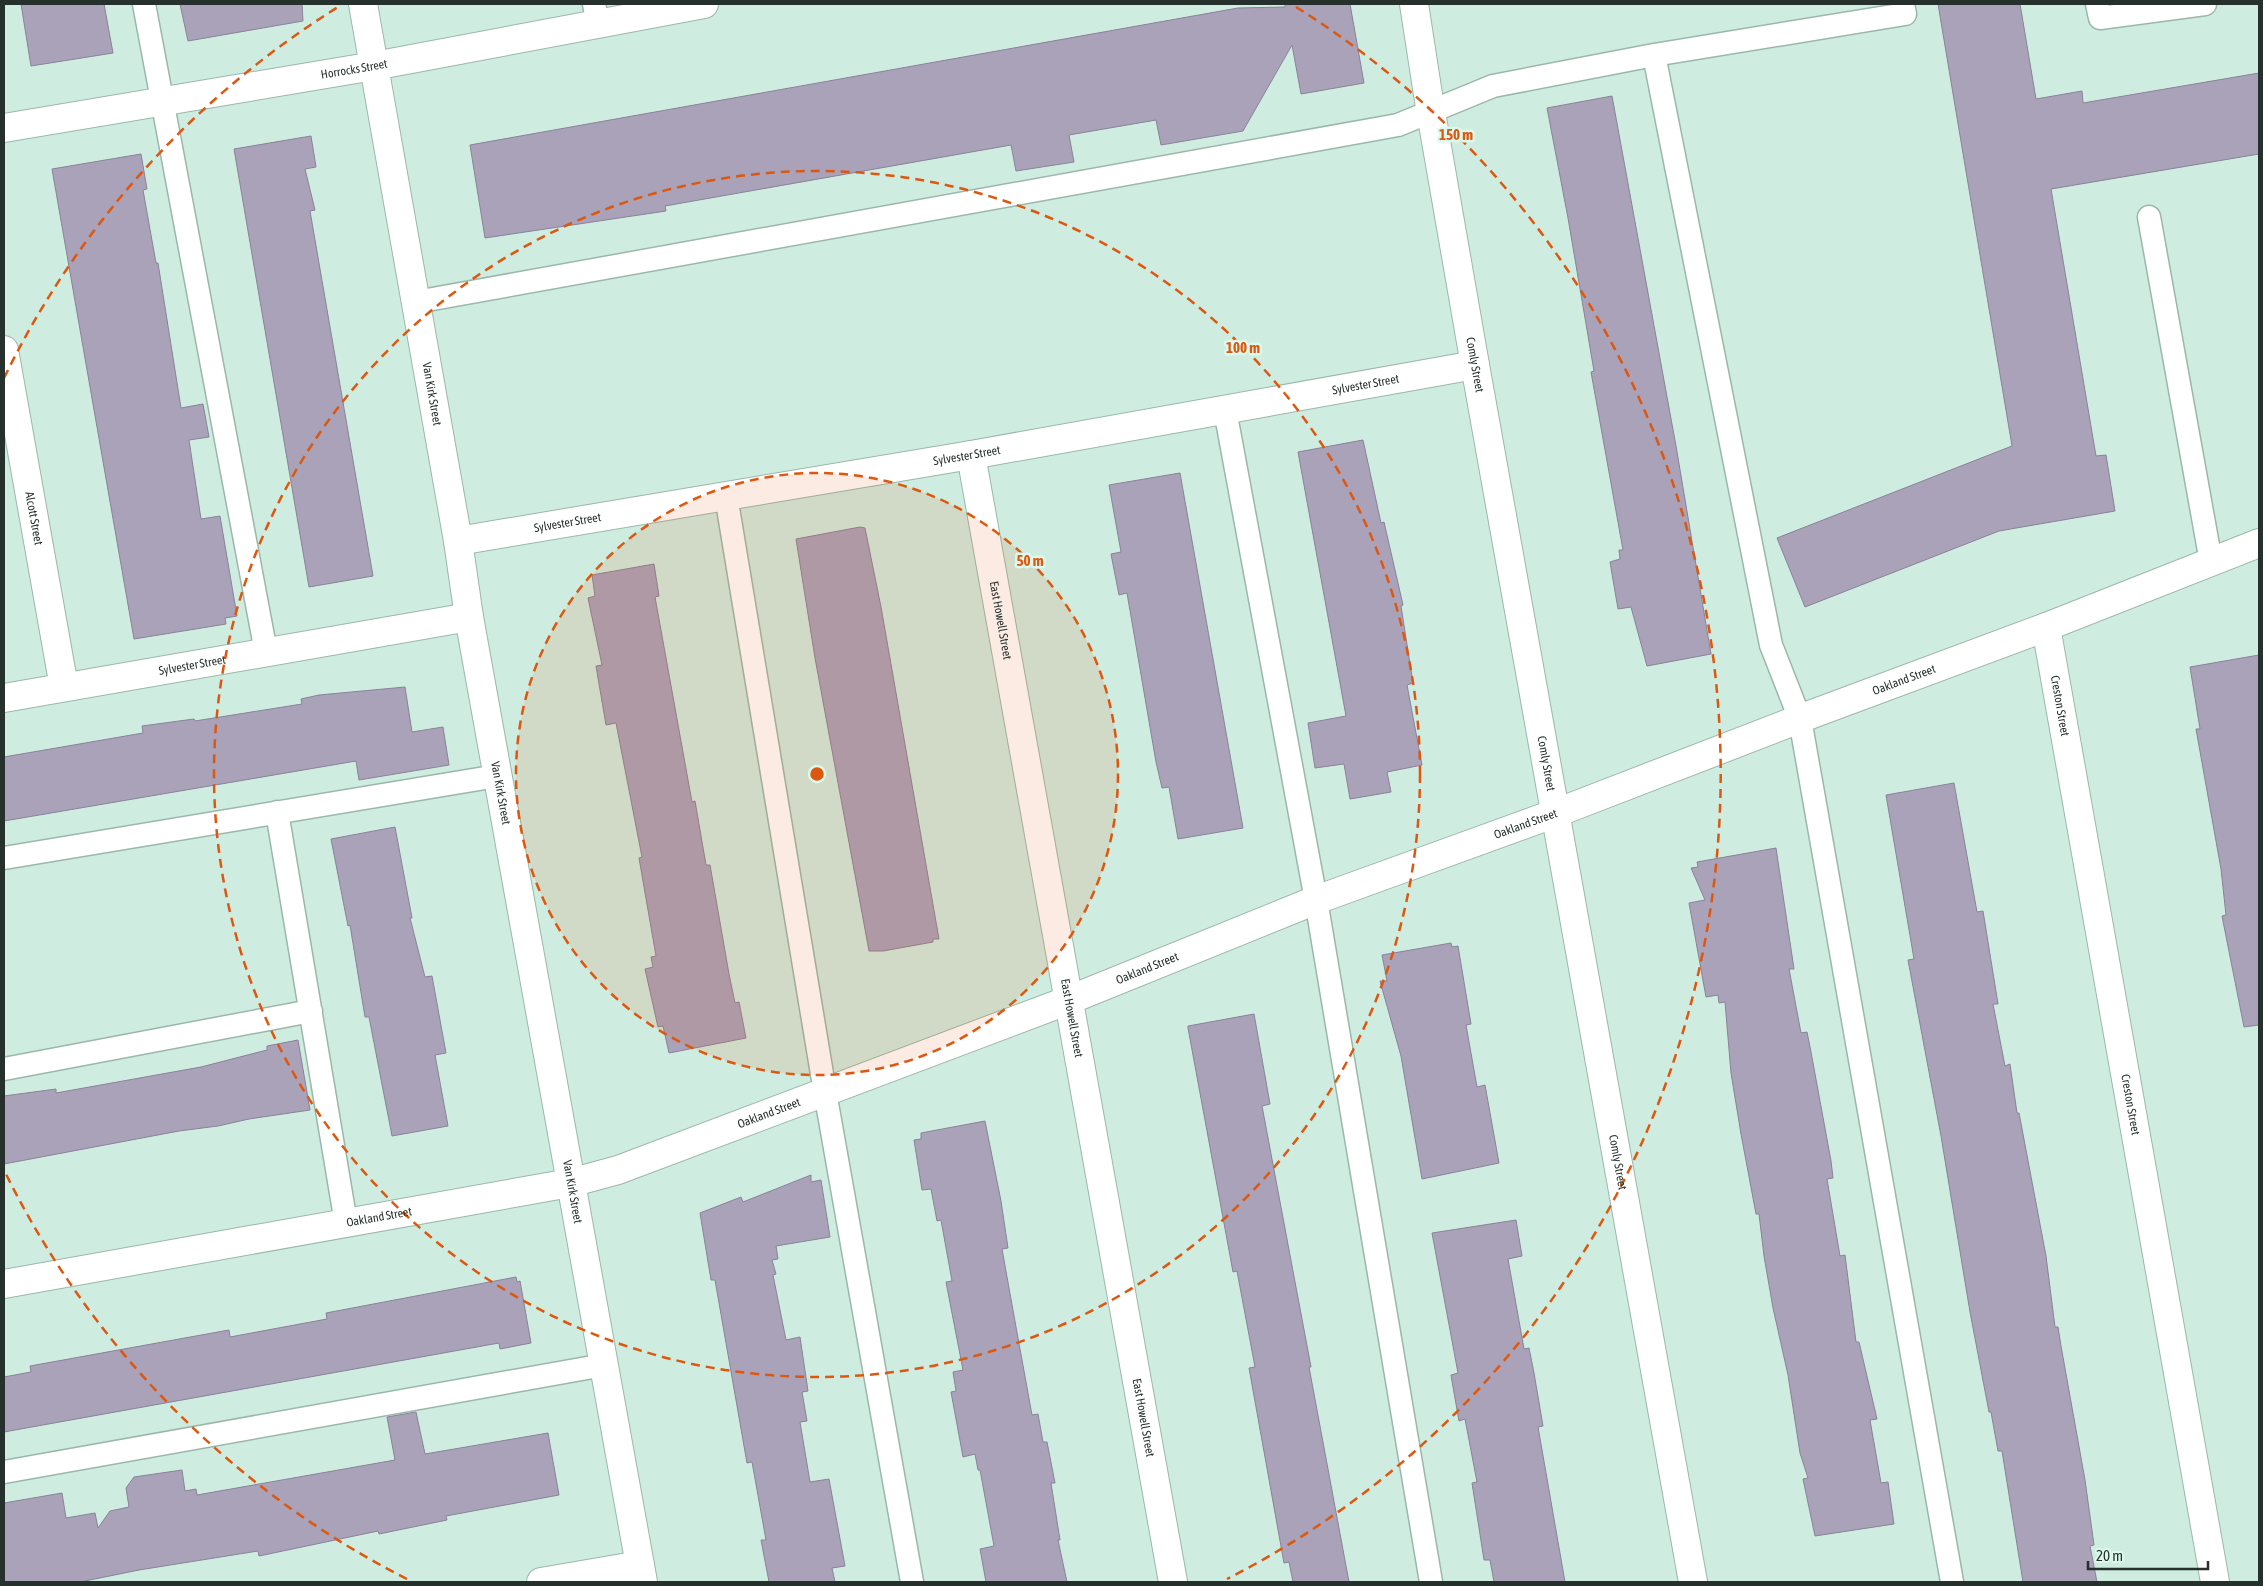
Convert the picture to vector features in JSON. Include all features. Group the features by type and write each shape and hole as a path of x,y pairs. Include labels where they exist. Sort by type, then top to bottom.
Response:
{"street":[{"name":"Van Kirk Street","path":"363,4 458,541 469,617 497,776 642,1573"},
{"name":"Horrocks Street","path":"4,128 374,66 596,14 704,4"},
{"name":"Comly Street","path":"1414,4 1475,365 1693,1582"},
{"name":"Alcott Street","path":"4,350 64,687"},
{"name":"Sylvester Street","path":"458,541 972,455 1475,365"},
{"name":"East Howell Street","path":"972,455 1173,1582"},
{"name":"Oakland Street","path":"4,1284 570,1184 618,1170 1069,1000 1316,900 1556,814 1800,719 2046,627 2259,543"},
{"name":"Sylvester Street","path":"4,698 469,617"},
{"name":"Creston Street","path":"2046,627 2215,1582"},
{"path":"541,1582 642,1573"}],"lane":[{"path":"144,4 160,102 266,652"},
{"path":"416,302 1398,125 1493,86 1654,55 1905,14 1903,4"},
{"path":"2098,4 2100,18 2205,4"},
{"path":"1654,55 1771,645 1800,719 1952,1582"},
{"path":"2149,217 2211,562"},
{"path":"1225,410 1316,900 1431,1582"},
{"path":"726,496 825,1092 912,1582"},
{"path":"4,858 497,776"},
{"path":"277,812 346,1223"},
{"path":"4,1069 311,1011"},
{"path":"4,1472 604,1365"}],"building":[{"path":"21,4 104,4 113,53 31,66"},
{"path":"180,4 302,4 303,21 188,41"},
{"path":"1285,4 1350,4 1364,83 1301,94 1292,45 1243,131 1161,145 1156,120 1069,135 1074,162 1016,171 1011,145 665,206 666,211 485,238 470,145 1238,8 1285,7"},
{"path":"1938,4 2020,4 2036,99 2082,91 2083,103 2259,73 2259,154 2051,189 2096,456 2106,455 2115,511 1999,531 1805,607 1777,538 2012,446"},
{"path":"1612,96 1676,446 1711,654 1647,666 1631,607 1618,609 1610,562 1620,559 1619,550 1623,550 1591,372 1594,371 1568,218 1547,108"},
{"path":"311,136 316,167 305,169 315,210 310,211 373,576 309,587 234,149"},
{"path":"141,154 147,189 143,190 156,263 158,263 181,408 203,404 209,437 189,440 201,519 220,516 237,616 225,618 226,624 134,639 52,169"},
{"path":"1363,440 1381,523 1384,522 1403,605 1401,606 1413,683 1407,685 1422,765 1387,772 1391,792 1350,799 1344,764 1315,768 1308,723 1346,716 1298,452"},
{"path":"1180,473 1243,828 1178,839 1169,787 1162,788 1156,762 1127,593 1119,595 1111,554 1121,552 1109,485"},
{"path":"860,527 865,528 881,607 939,939 933,939 933,942 883,951 869,951 815,658 796,539"},
{"path":"654,564 659,596 655,597 692,802 695,801 706,865 710,865 735,1003 739,1002 746,1038 669,1053 663,1026 658,1027 645,969 653,967 651,957 656,956 639,858 642,857 616,723 606,725 596,666 602,665 588,598 595,596 592,575"},
{"path":"2259,655 2259,1025 2244,1027 2222,916 2226,915 2221,869 2196,729 2200,729 2190,667"},
{"path":"405,687 412,732 443,727 449,765 359,780 356,761 4,821 4,757 143,733 142,726 194,719 195,721 302,704 301,699 319,695"},
{"path":"1954,783 1977,912 1983,911 1998,1004 1993,1004 2005,1066 2010,1064 2017,1113 2019,1113 2046,1256 2055,1327 2058,1327 2085,1480 2094,1545 2090,1546 2097,1582 2023,1582 2002,1451 1998,1451 1991,1412 1989,1412 1970,1312 1941,1136 1908,960 1914,959 1886,795"},
{"path":"395,827 412,918 410,918 425,977 432,976 446,1053 435,1055 448,1126 392,1136 369,1017 365,1017 350,925 348,926 331,839"},
{"path":"1776,848 1794,969 1789,969 1801,1033 1807,1032 1811,1052 1831,1161 1833,1178 1827,1179 1840,1256 1845,1255 1856,1342 1859,1342 1877,1419 1870,1420 1881,1483 1888,1482 1894,1524 1815,1536 1803,1479 1808,1478 1800,1453 1788,1375 1764,1256 1759,1214 1756,1214 1741,1134 1731,1073 1725,1002 1719,1003 1718,995 1706,997 1689,903 1705,900 1691,868 1698,867 1697,862"},
{"path":"1451,943 1452,947 1458,946 1471,1024 1466,1025 1477,1087 1485,1085 1499,1163 1422,1179 1401,1056 1380,981 1387,981 1382,955"},
{"path":"1254,1014 1270,1104 1262,1106 1349,1582 1293,1582 1289,1562 1284,1563 1249,1368 1255,1367 1237,1271 1233,1272 1188,1028 1188,1026"},
{"path":"298,1040 310,1110 179,1131 4,1164 4,1096 56,1089 56,1093 201,1067 267,1050 267,1046"},
{"path":"985,1121 1008,1248 1002,1249 1032,1415 1038,1414 1043,1442 1047,1442 1055,1483 1051,1483 1060,1540 1058,1540 1067,1582 986,1582 980,1549 994,1546 980,1470 978,1470 975,1454 963,1457 951,1392 956,1391 953,1372 963,1370 946,1282 952,1281 941,1220 937,1221 931,1189 922,1190 914,1140 921,1139 921,1133"},
{"path":"811,1175 811,1182 821,1180 830,1237 776,1246 778,1259 772,1260 776,1274 773,1275 786,1340 800,1337 808,1391 802,1392 807,1421 800,1422 810,1482 829,1479 845,1566 832,1568 835,1582 769,1582 761,1540 766,1540 752,1462 747,1463 715,1280 711,1280 700,1213 741,1197 743,1202"},
{"path":"1516,1220 1522,1256 1508,1259 1524,1349 1529,1348 1534,1373 1543,1426 1538,1427 1565,1582 1494,1582 1490,1560 1484,1560 1472,1483 1477,1482 1465,1419 1459,1421 1451,1375 1458,1373 1432,1233"},
{"path":"516,1277 517,1282 520,1281 531,1343 500,1349 499,1343 4,1432 4,1377 31,1372 30,1366 229,1330 230,1337 327,1319 326,1313"},
{"path":"416,1412 425,1454 548,1433 559,1495 446,1516 447,1520 379,1534 378,1531 259,1556 258,1551 139,1570 80,1582 4,1582 4,1503 62,1493 66,1518 95,1513 98,1528 110,1511 129,1507 126,1488 134,1477 182,1470 185,1491 196,1489 197,1495 395,1460 387,1417"}]}
